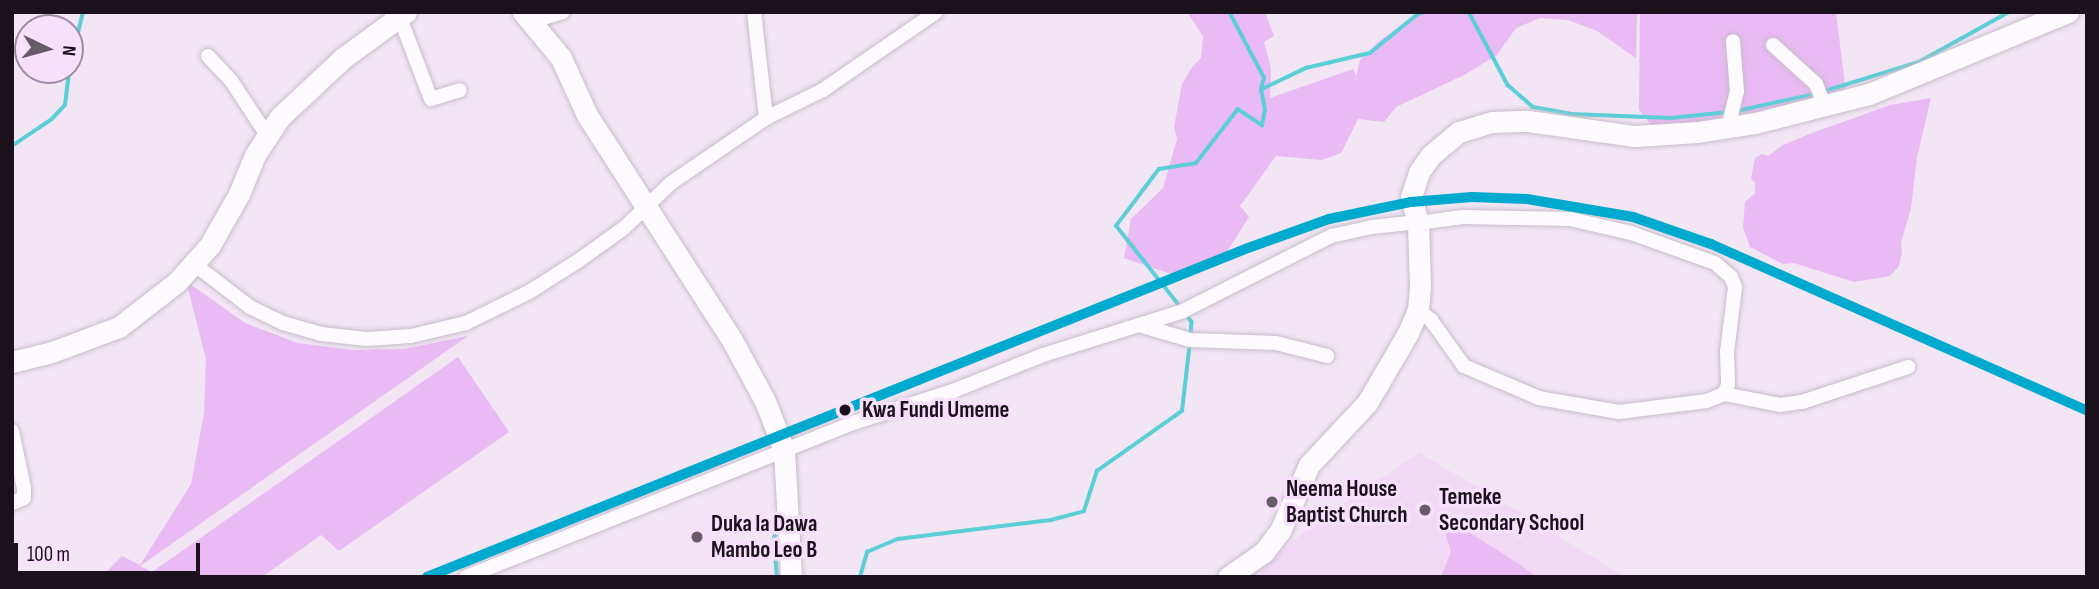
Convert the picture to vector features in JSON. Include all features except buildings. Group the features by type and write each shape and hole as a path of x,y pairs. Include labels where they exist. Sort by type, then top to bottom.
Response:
{"street":[{"path":"528,17 563,12"},
{"path":"754,12 766,118"},
{"path":"194,264 250,307 283,323 344,337 411,336 466,323 528,292 610,239 671,183 766,118 823,90 936,12"},
{"path":"1228,577 1264,552 1280,531 1309,465 1367,402 1408,333 1418,310 1418,223 1411,197 1419,172 1430,156 1459,132 1492,122 1528,121 1634,136 1728,127 1825,107 1906,80 2068,12"},
{"path":"12,362 52,352 119,327 177,282 194,264 225,220 267,135 280,117 331,68 403,15 431,99 460,90"},
{"path":"528,17 561,58 587,115 732,340 765,401 784,450 790,577"},
{"path":"1728,127 1737,92 1733,41"},
{"path":"1773,45 1815,84 1825,107"},
{"path":"208,56 232,82 267,135"},
{"path":"466,577 850,424 953,391 1043,355 1191,308 1331,236 1372,227 1475,217 1570,219 1631,233 1715,263 1731,277 1735,287 1727,352 1728,385 1724,394"},
{"path":"1418,310 1431,320 1464,366 1539,398 1619,412 1682,405 1724,394 1780,405 1802,402 1908,367"},
{"path":"1138,325 1190,340 1276,343 1327,356"},
{"path":"12,431 24,498 12,503"}],"shaded area":[{"path":"1187,12 1265,12 1274,36 1264,42 1271,69 1270,98 1353,69 1356,77 1360,60 1377,43 1419,12 1637,12 1636,58 1597,31 1568,20 1540,18 1516,28 1497,55 1464,75 1396,107 1384,122 1358,119 1341,153 1322,160 1276,156 1240,206 1249,217 1226,253 1171,274 1124,258 1131,219 1163,188 1177,139 1174,127 1182,84 1201,58 1203,36"},
{"path":"1640,12 1836,12 1846,93 1808,105 1656,131 1639,110"},
{"path":"1931,98 1917,157 1911,208 1901,243 1899,266 1890,276 1854,282 1794,263 1783,264 1750,247 1743,228 1745,202 1755,193 1755,183 1751,178 1755,158 1762,154 1768,156 1783,145 1890,105"},
{"path":"186,281 245,323 298,343 353,350 404,349 468,336 140,566 152,572 458,357 509,432 339,551 321,535 262,577 101,577 122,556 140,565 191,484 204,413 206,359"},
{"name":"Temeke Secondary School","path":"1419,453 1625,577 1248,577 1318,521"},
{"path":"1459,526 1537,577 1441,577 1451,552 1444,528"}],"waterway":[{"path":"1180,307 1116,226 1159,169 1196,163 1238,109 1262,125 1265,110 1261,89 1264,78 1229,12"},
{"path":"1262,89 1306,68 1370,53 1418,14 1425,12"},
{"path":"1469,12 1508,85 1533,107 1571,114 1671,118 1729,112"},
{"path":"1822,92 1919,62 2009,12"},
{"path":"12,146 52,119 65,105 67,84"},
{"path":"1737,111 1815,94"},
{"path":"1185,313 1192,322 1191,334"},
{"path":"860,577 867,552 898,539 1051,520 1084,511 1097,471 1182,411 1190,342"},
{"path":"777,520 774,540 777,577"}],"transit line":[{"path":"427,577 1248,248 1329,219 1411,202 1472,197 1527,199 1633,217 1711,244 2087,411"}],"place":[{"name":"Kwa Fundi Umeme","path":"845,410"},
{"name":"Neema House Baptist Church","path":"1272,502"},
{"name":"Temeke Secondary School","path":"1425,510"},
{"name":"Duka la Dawa Mambo Leo B","path":"697,537"}]}
